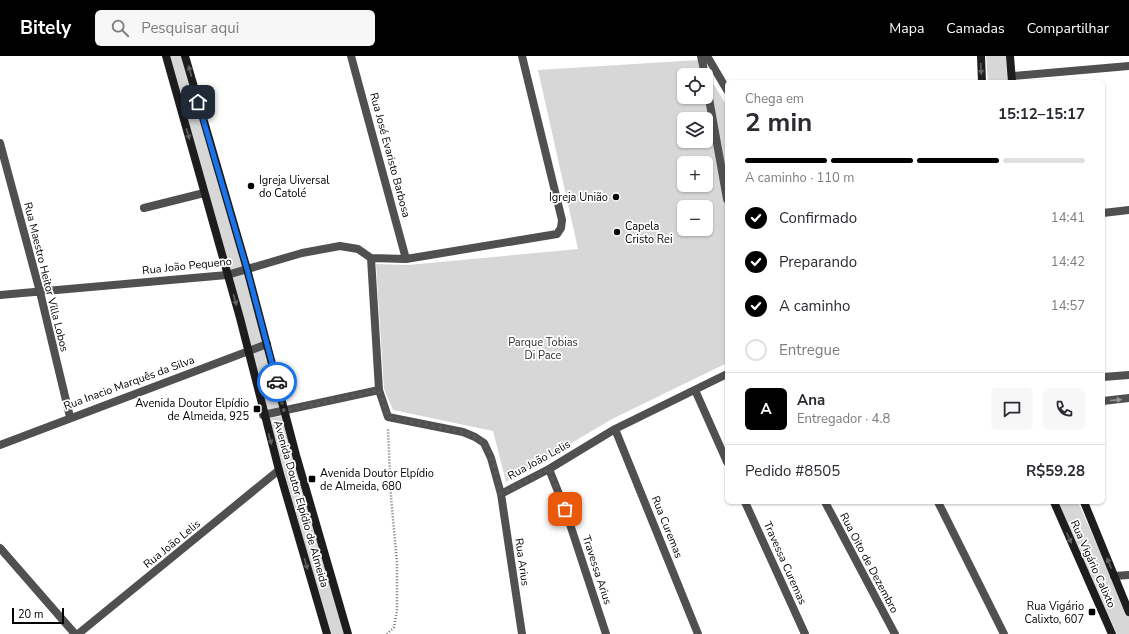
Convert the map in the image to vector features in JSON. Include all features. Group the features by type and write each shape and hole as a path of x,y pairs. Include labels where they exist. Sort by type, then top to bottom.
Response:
{"main road":[{"name":"Avenida Doutor Elpídio de Almeida","path":"166,56 249,351 263,415 327,634"},
{"name":"Avenida Doutor Elpídio de Almeida","path":"185,56 247,269 284,411 348,634"},
{"path":"981,56 982,80"},
{"path":"1010,56 1012,79"},
{"name":"Rua Vigário Calixto","path":"1055,504 1112,634"},
{"name":"Rua Vigário Calixto","path":"1085,504 1129,612"}],"street":[{"name":"Rua José Evaristo Barbosa","path":"351,56 406,259"},
{"name":"Rua João Pequeno","path":"0,294 40,292 227,275 302,253 340,246 358,249 371,258 406,259 557,234 561,228 562,220 522,56"},
{"path":"701,56 704,68"},
{"path":"707,56 725,87"},
{"path":"1012,79 1129,66"},
{"path":"710,104 725,188"},
{"name":"Rua Maestro Heitor Villa Lobos","path":"0,143 40,292 70,417"},
{"path":"144,208 204,192"},
{"path":"1105,213 1129,210"},
{"path":"371,258 379,390 388,417"},
{"name":"Rua Inacio Marquês da Silva","path":"0,445 70,417 267,344"},
{"name":"Rua João Lelis","path":"388,417 463,432 484,443 491,458 501,494 549,469 615,429 725,375"},
{"path":"1105,377 1129,375"},
{"path":"263,415 379,390"},
{"path":"694,390 725,458"},
{"path":"1105,401 1129,398"},
{"name":"Rua Curemas","path":"615,429 698,634"},
{"name":"Travessa Arius","path":"549,469 565,509 606,634"},
{"name":"Rua João Lelis","path":"77,634 279,470"},
{"name":"Rua Arius","path":"501,494 522,634"},
{"name":"Travessa Curemas","path":"746,504 805,634"},
{"name":"Rua Oito de Dezembro","path":"826,504 895,634"},
{"path":"939,504 1004,634"},
{"path":"0,548 77,634"},
{"path":"1114,576 1129,575"}],"path":[{"path":"387,634 394,627 396,618 397,563 391,497 388,417"}],"green space":[{"path":"169,56 183,56 244,267 229,272"},
{"path":"986,56 1007,56 1009,80 988,80"},
{"name":"Parque Tobias Di Pace","path":"699,60 704,68 677,68 677,104 713,104 713,83 725,103 725,364 612,419 506,482 493,431 393,410 384,389 376,264 408,265 578,249 538,70"},
{"path":"246,272 264,343 251,348 230,276"},
{"path":"266,348 281,410 266,412 252,352"},
{"path":"283,416 344,634 330,634 269,418"},
{"path":"1059,504 1079,504 1129,617 1129,634 1117,634"}],"way so far":[{"path":"277,382 284,411 379,390 388,417 463,432 484,443 491,458 501,494 549,469 565,509"}],"place":[{"name":"Igreja Uiversal do Catolé","path":"251,186"},
{"name":"Igreja União","path":"616,197"},
{"name":"Capela Cristo Rei","path":"617,232"},
{"name":"Avenida Doutor Elpídio de Almeida, 925","path":"257,409"},
{"name":"Avenida Doutor Elpídio de Almeida, 680","path":"312,479"},
{"name":"Rua Vigário Calixto, 607","path":"1092,612"}],"route":[{"path":"198,102 247,269 277,382"}]}
